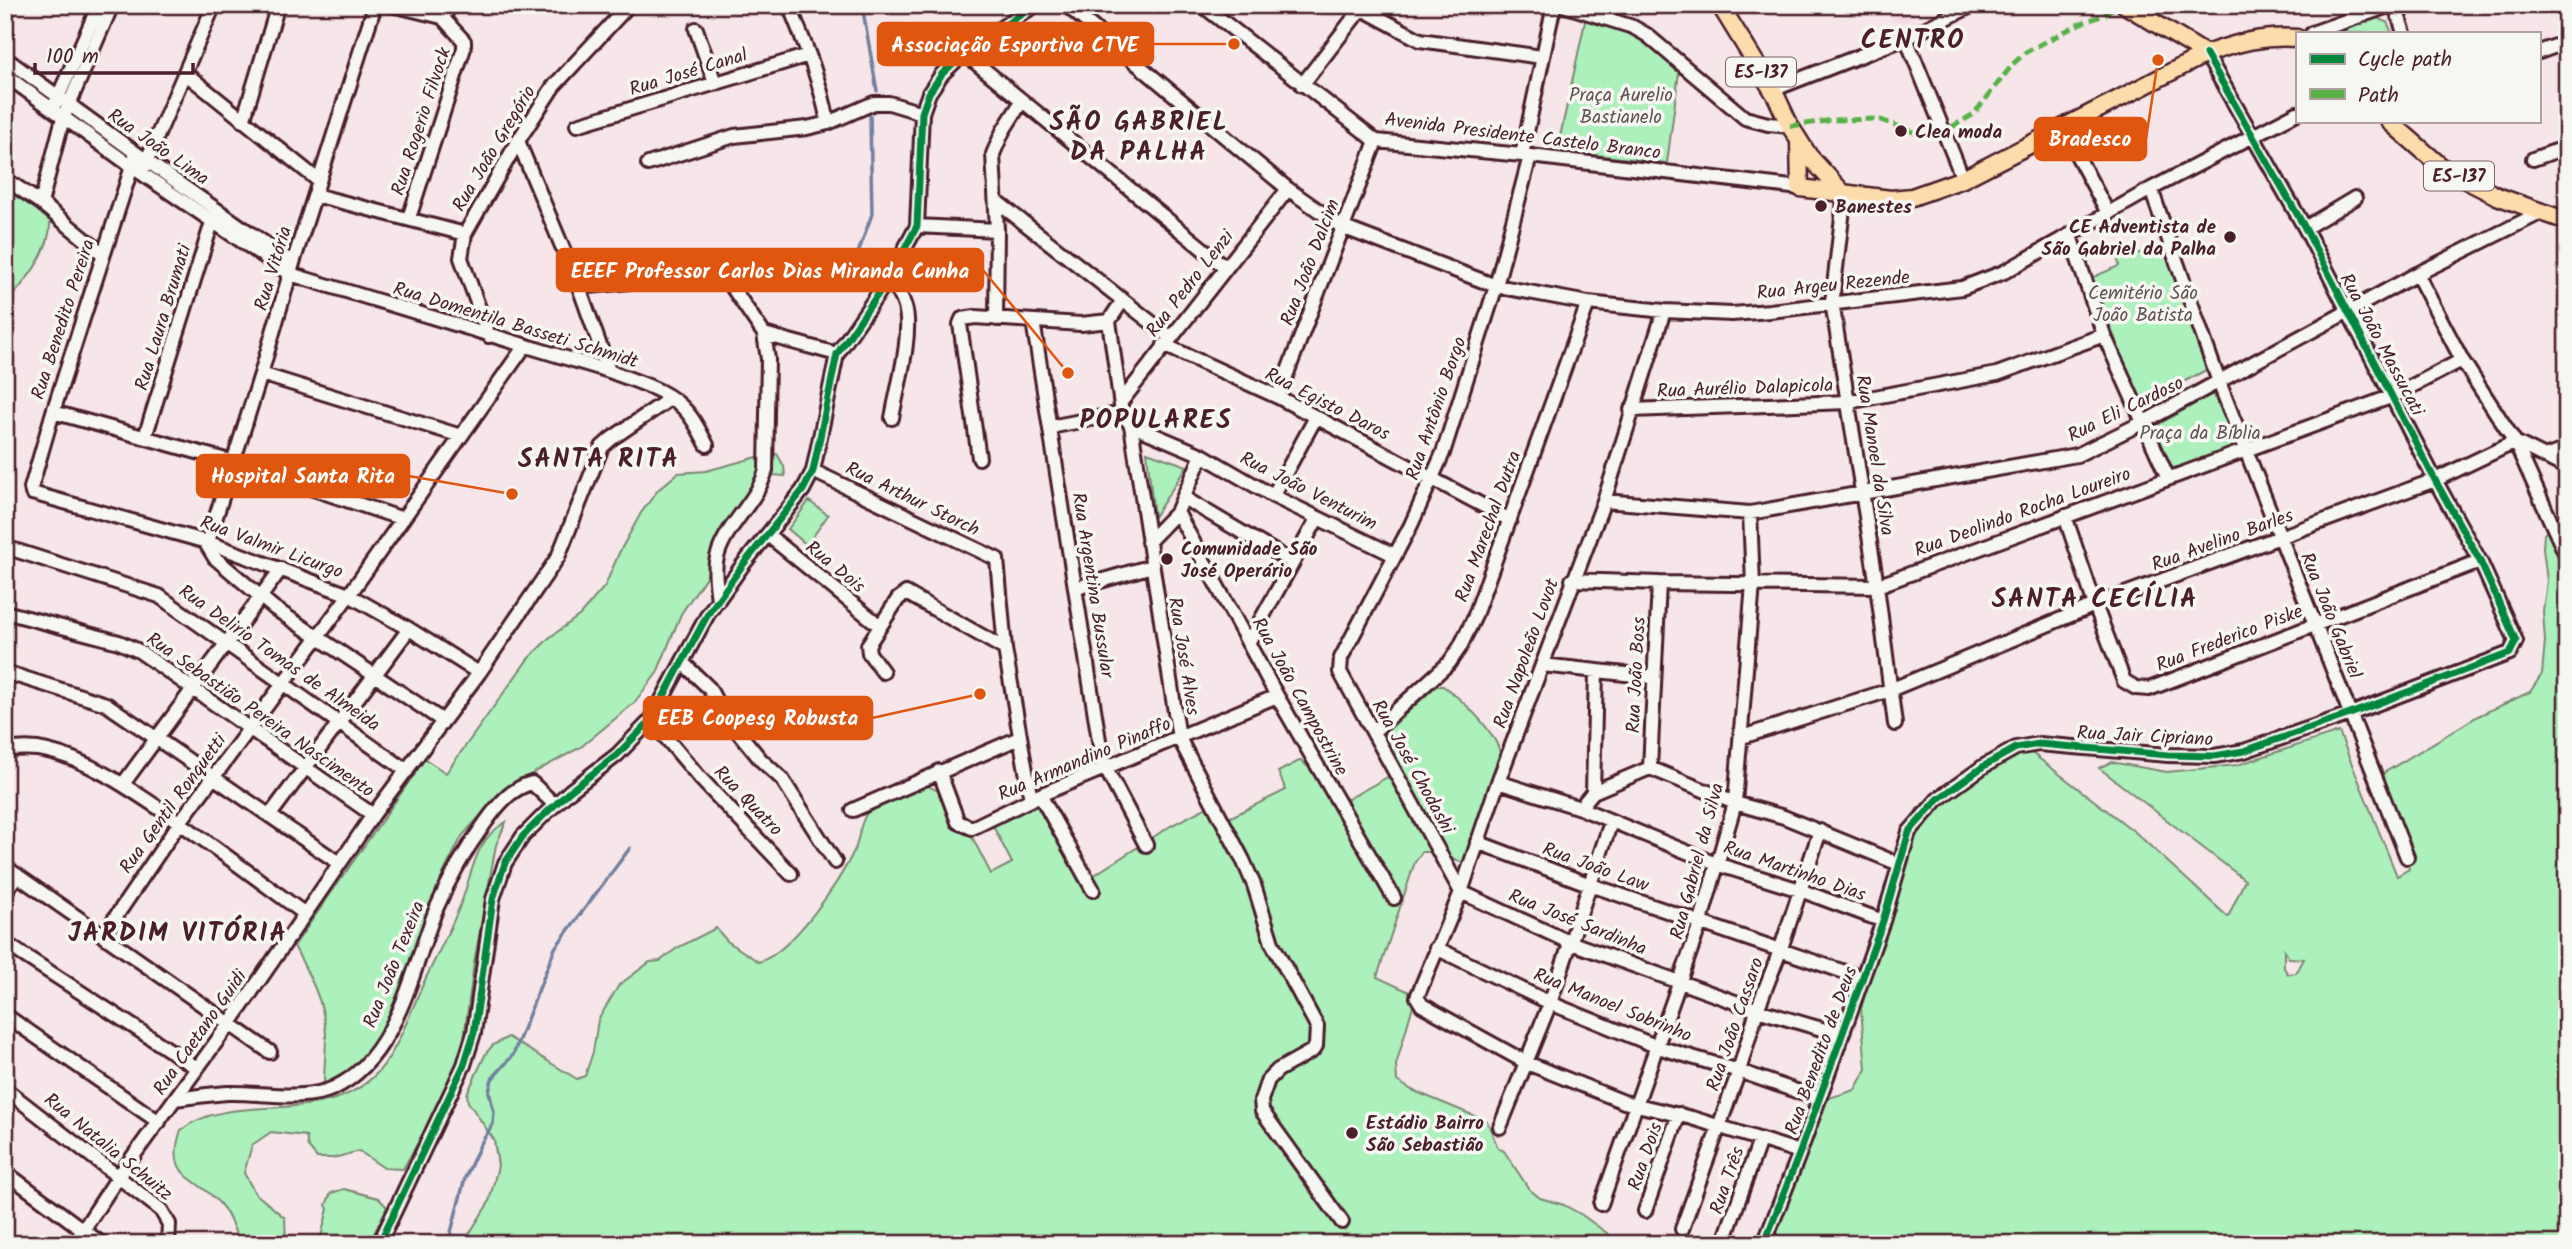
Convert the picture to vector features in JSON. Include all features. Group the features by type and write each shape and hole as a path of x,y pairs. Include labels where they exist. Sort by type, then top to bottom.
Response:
{"main road":[{"name":"ES-137","path":"1720,5 1772,90 1799,141 1818,167 1844,192"},
{"path":"2125,5 2206,54"},
{"name":"Avenida Presidente Castelo Branco","path":"1800,188 1891,199 1912,197 1963,179 2206,54 2249,40 2296,38"},
{"name":"ES-137","path":"2390,122 2444,169 2497,196 2567,221"},
{"name":"ES-137","path":"1799,141 1800,188"}],"street":[{"path":"41,204 58,115 99,5"},
{"path":"63,101 112,5"},
{"name":"Rua Benedito Pereira","path":"34,494 31,488 103,254 139,164 185,74 214,5"},
{"path":"243,121 278,5"},
{"name":"Rua Vitória","path":"207,541 375,5"},
{"path":"392,5 442,17"},
{"name":"Rua Rogerio Filvock","path":"409,218 464,48 461,36 442,17 452,5"},
{"name":"Rua João Gregório","path":"489,336 461,258 465,234 518,141 553,87 629,5"},
{"path":"789,5 824,100 828,123"},
{"path":"379,1244 464,1065 474,1033 493,899 499,878 512,851 523,836 555,805 617,755 651,720 701,625 742,566 803,490 813,471 837,354 889,278 917,226 922,113 929,93 942,74 964,53 1035,5"},
{"name":"Rua Argeu Rezende","path":"1066,5 1288,189 1342,227 1496,286 1588,303 1664,311 1732,314 1962,288 2004,272 2151,189 2296,114"},
{"name":"Avenida Presidente Castelo Branco","path":"1202,5 1376,141 1800,188"},
{"name":"Rua Antônio Borgo","path":"1341,658 1432,479 1447,442 1496,286 1526,156 1542,57 1554,5"},
{"path":"1563,5 1633,27 1647,35 1745,118 1790,126"},
{"path":"1772,90 1906,38 1951,9 1973,5"},
{"path":"2315,32 2393,5 2404,32"},
{"path":"1302,85 1357,8 1420,40 1542,57"},
{"path":"696,29 715,83"},
{"path":"1906,38 1963,179"},
{"path":"2540,52 2567,42"},
{"path":"964,53 1226,267"},
{"name":"Rua João Massucati","path":"2206,54 2305,228 2435,480 2480,561 2516,641 2510,653"},
{"name":"Rua José Canal","path":"577,125 809,55"},
{"name":"Rua João Lima","path":"5,58 63,101 139,164"},
{"path":"185,74 319,181"},
{"name":"Rua João Lima","path":"5,75 58,115 139,164 291,269"},
{"path":"996,319 997,230 993,155 1003,131 1021,101"},
{"path":"648,164 734,136 828,123 874,103 889,103 922,113"},
{"path":"2063,128 2108,213"},
{"path":"518,141 579,287 610,371"},
{"name":"Rua João Dalcim","path":"1278,397 1376,141"},
{"path":"2533,159 2567,147"},
{"path":"5,179 103,254"},
{"name":"Rua Pedro Lenzi","path":"1121,407 1167,341 1288,189"},
{"name":"Rua João Gabriel","path":"2151,189 2219,382 2407,857"},
{"name":"Rua Manoel da Silva","path":"1844,192 1832,302 1877,586 1895,724"},
{"path":"315,195 465,234"},
{"path":"2305,228 2356,198"},
{"name":"Rua Egisto Daros","path":"996,201 1123,300 1167,341 1510,520"},
{"name":"Rua Eli Cardoso","path":"1604,501 1750,513 2077,455 2144,422 2417,274 2540,213"},
{"name":"Rua Laura Brumati","path":"145,437 214,216"},
{"path":"917,226 997,230"},
{"path":"2070,236 2104,335 2168,478"},
{"name":"Rua Domentila Basseti Schmidt","path":"291,269 489,336 610,371 671,397 688,412 707,445"},
{"path":"579,287 710,274 720,277 737,292 764,334 768,359 766,470 761,484 718,556 718,601"},
{"path":"2417,274 2462,360 2515,442 2567,557"},
{"path":"889,278 902,297 907,319 892,418"},
{"path":"979,458 960,324 964,317 1081,324 1109,321 1123,300"},
{"name":"Rua Marechal Dutra","path":"1374,731 1449,663 1460,647 1474,618 1588,303"},
{"name":"Rua Napoleão Lovot","path":"1527,1063 1422,1005 1418,1000 1418,992 1461,892 1498,782 1604,501 1664,311"},
{"name":"Rua Argentina Bussular","path":"1032,321 1105,767 1146,845"},
{"name":"Rua José Alves","path":"1109,321 1121,407 1131,425 1179,738 1243,860 1254,885 1269,936 1317,1026 1318,1037 1312,1051 1278,1070 1268,1080 1261,1100 1262,1111 1342,1222"},
{"path":"764,334 837,354"},
{"name":"Rua Aurélio Dalapicola","path":"1631,410 1848,402 1997,374 2104,335"},
{"name":"Rua Gentil Ronquetti","path":"104,934 180,822 349,595 524,347"},
{"name":"Rua Deolindo Rocha Loureiro","path":"1572,580 1877,586 2393,396 2462,360"},
{"path":"261,374 461,436"},
{"name":"Rua Caetano Guidi","path":"74,1244 118,1177 230,1023 373,815 479,673 563,548 603,447 671,397"},
{"path":"1050,428 1121,407"},
{"path":"53,412 233,462 403,519"},
{"path":"1273,496 1316,417"},
{"name":"Rua João Venturim","path":"1131,425 1202,455 1317,519 1394,555"},
{"path":"2515,442 2567,468"},
{"name":"Rua Avelino Barles","path":"1742,737 1890,690 2095,605 2435,480 2515,442"},
{"path":"2545,457 2567,449"},
{"path":"1148,542 1177,512 1202,455"},
{"name":"Rua Arthur Storch","path":"813,471 998,559 1005,649"},
{"name":"Rua Valmir Licurgo","path":"34,494 207,541 349,595 479,673"},
{"path":"1184,498 1292,562"},
{"name":"Rua João Campostrine","path":"1177,512 1277,696 1394,898"},
{"name":"Rua Gabriel da Silva","path":"1601,1204 1681,982 1735,803 1753,584 1750,513"},
{"path":"2066,516 2095,605"},
{"path":"1248,643 1317,519"},
{"name":"Rua Dois","path":"768,535 880,626"},
{"path":"207,541 207,548 215,558 261,597 316,638 443,721"},
{"name":"Rua Delirio Tomas de Almeida","path":"5,547 144,589 173,604 407,771"},
{"name":"Rua Frederico Piske","path":"2095,605 2124,681 2136,688 2149,689 2480,561"},
{"path":"1076,588 1152,566"},
{"path":"123,784 281,569"},
{"name":"Rua João Boss","path":"1650,768 1659,583"},
{"path":"883,672 869,650 870,642 898,599 906,593 1005,649 1019,738 1036,797 1093,890"},
{"name":"Rua Sebastião Pereira Nascimento","path":"5,612 126,645 149,658 248,730 373,815"},
{"path":"270,816 409,629"},
{"name":"Rua Jair Cipriano","path":"1899,864 1909,832 1938,799 1984,766 2016,748 2039,744 2168,755 2214,756 2244,751 2510,653"},
{"name":"Rua José Chodashi","path":"1341,658 1339,665 1344,680 1461,892"},
{"path":"683,663 709,688 721,711 761,760 782,779 835,862"},
{"path":"1542,665 1653,677"},
{"path":"5,672 98,701 157,738 339,863"},
{"path":"1593,792 1597,672"},
{"name":"Rua Armandino Pinaffo","path":"939,771 958,822 967,828 977,826 1105,767 1277,696"},
{"name":"Rua Quatro","path":"651,720 700,778 791,874"},
{"path":"853,810 1019,738"},
{"path":"5,750 37,748 57,753 123,784 180,822 305,914"},
{"path":"1580,808 1593,792 1650,768 1735,803 1784,817 1899,864"},
{"name":"Rua Martinho Dias","path":"1498,782 1580,808 1716,864 1800,890 1883,921"},
{"name":"Rua João Texeira","path":"175,1098 228,1093 313,1093 327,1091 345,1082 376,1051 392,1026 439,904 461,858 488,818 510,794 533,783 555,805"},
{"path":"1500,1127 1549,1003 1611,822"},
{"name":"Rua João Cassaro","path":"1682,1229 1820,831"},
{"name":"Rua João Law","path":"1477,842 1700,924 1862,978"},
{"name":"Rua Benedito de Deus","path":"1764,1244 1883,921 1899,864"},
{"path":"5,867 270,1052"},
{"path":"5,892 17,875"},
{"name":"Rua José Sardinha","path":"1461,892 1569,942 1757,1010 1842,1035"},
{"path":"5,943 197,1068"},
{"name":"Rua Manoel Sobrinho","path":"1436,948 1549,1003 1658,1047 1819,1099"},
{"path":"6,1016 159,1122"},
{"path":"1527,1063 1635,1105 1679,1114 1800,1152"},
{"name":"Rua Natalia Schuitz","path":"5,1089 165,1214 170,1230 168,1244"},
{"name":"Rua Dois","path":"1645,1211 1679,1114"},
{"name":"Rua Três","path":"1727,1233 1760,1140"},
{"path":"5,1172 102,1244"}],"shaded area":[{"path":"1870,5 1920,5 1906,23 1891,19 1892,14"}],"green space":[{"name":"Praça Aurelio Bastianelo","path":"1586,17 1633,30 1668,59 1679,72 1667,163 1557,151"},
{"path":"2377,18 2387,22 2392,32 2338,32"},
{"path":"5,189 50,218 50,230 36,265 5,305"},
{"name":"Cemitério São João Batista","path":"2163,247 2210,368 2141,404 2091,278 2119,266 2118,259"},
{"name":"Praça da Bíblia","path":"2213,394 2239,448 2172,469 2152,428"},
{"path":"1147,452 1187,466 1154,517"},
{"path":"777,454 784,466 785,476 766,477 758,499 681,614 657,673 634,703 581,747 504,789 462,836 443,874 392,1018 368,1052 349,1070 324,1084 325,1022 315,988 294,946 425,759 446,773 528,659 549,638 580,615 605,586 641,513 658,490 678,473 706,471"},
{"path":"809,501 828,515 807,545 788,529"},
{"path":"2553,525 2567,530 2567,1244 1768,1244 1774,1236 1820,1113 1829,1098 1855,1090 1866,1069 1861,1009 1875,967 1868,952 1902,839 1917,809 2024,747 2135,832 2228,917 2245,880 2099,768 2111,762 2167,772 2237,765 2339,732 2397,876 2409,869 2382,774 2478,716 2530,692 2542,674 2545,641 2543,611 2547,581 2544,534","holes":["2284,950 2289,958 2304,959 2296,973 2288,974 2284,968"]},
{"path":"1436,686 1443,686 1476,716 1491,734 1500,752 1464,863 1436,852 1422,852 1415,862 1377,977 1416,995 1396,1065 1397,1081 1412,1090 1487,1121 1498,1148 1504,1151 1529,1189 1540,1198 1564,1205 1582,1215 1622,1244 463,1244 489,1202 498,1166 494,1140 468,1102 467,1094 486,1053 493,1045 508,1037 577,1079 585,1076 593,1052 598,1020 619,985 650,962 660,961 677,948 716,928 727,941 759,962 772,955 800,930 827,896 855,849 864,817 884,799 919,784 938,791 958,828 970,833 991,874 1012,863 992,824 1044,796 1050,800 1091,877 1172,825 1219,801 1229,818 1286,790 1278,772 1301,760 1337,796 1348,799 1391,775 1379,739"},
{"path":"506,822 496,845 474,963 463,1046 446,1093 403,1169 384,1168 359,1151 334,1158 317,1158 308,1147 306,1136 271,1132 252,1145 244,1173 255,1193 285,1218 286,1244 240,1244 223,1208 180,1168 177,1146 181,1130 202,1118 225,1112 327,1101 351,1093 372,1078 381,1069 403,1032 457,913 481,847 495,829"},
{"path":"344,1189 378,1198 387,1207 369,1244 319,1244 328,1209 326,1205 331,1193"}],"waterway":[{"path":"862,5 877,91"},
{"path":"858,253 872,214 870,116"},
{"path":"448,1244 465,1178 493,1124 494,1112 489,1092 492,1079 513,1055 555,948 630,848"}],"marked path":[{"path":"1790,126 1834,120 1878,119 1914,132 1943,132 1974,114 2013,64 2026,52 2079,24 2104,15 2117,5"}],"cycle path":[{"path":"379,1244 464,1065 474,1033 493,899 505,863 523,836 543,816 570,791 617,755 651,720 708,614 742,566 803,490 813,471 837,354 889,278 917,226 922,113 929,93 942,74 964,53 1035,5"},
{"path":"1764,1244 1883,921 1909,832 1938,799 1984,766 2016,748 2039,744 2168,755 2214,756 2244,751 2510,653 2516,641 2480,561 2435,480 2305,228 2206,54"}],"place":[{"name":"Associação Esportiva CTVE","path":"1234,44"},
{"name":"Bradesco","path":"2158,60"},
{"name":"Clea moda","path":"1901,131"},
{"name":"Banestes","path":"1821,206"},
{"name":"CE Adventista de São Gabriel da Palha","path":"2230,237"},
{"name":"EEEF Professor Carlos Dias Miranda Cunha","path":"1068,373"},
{"name":"Hospital Santa Rita","path":"512,494"},
{"name":"Comunidade São José Operário","path":"1167,559"},
{"name":"EEB Coopesg Robusta","path":"980,694"},
{"name":"Estádio Bairro São Sebastião","path":"1352,1133"}],"district":[{"name":"CENTRO","path":"1913,39"},
{"name":"SÃO GABRIEL DA PALHA","path":"1139,136"},
{"name":"POPULARES","path":"1156,419"},
{"name":"SANTA RITA","path":"599,458"},
{"name":"SANTA CECÍLIA","path":"2095,598"},
{"name":"JARDIM VITÓRIA","path":"178,932"}]}
